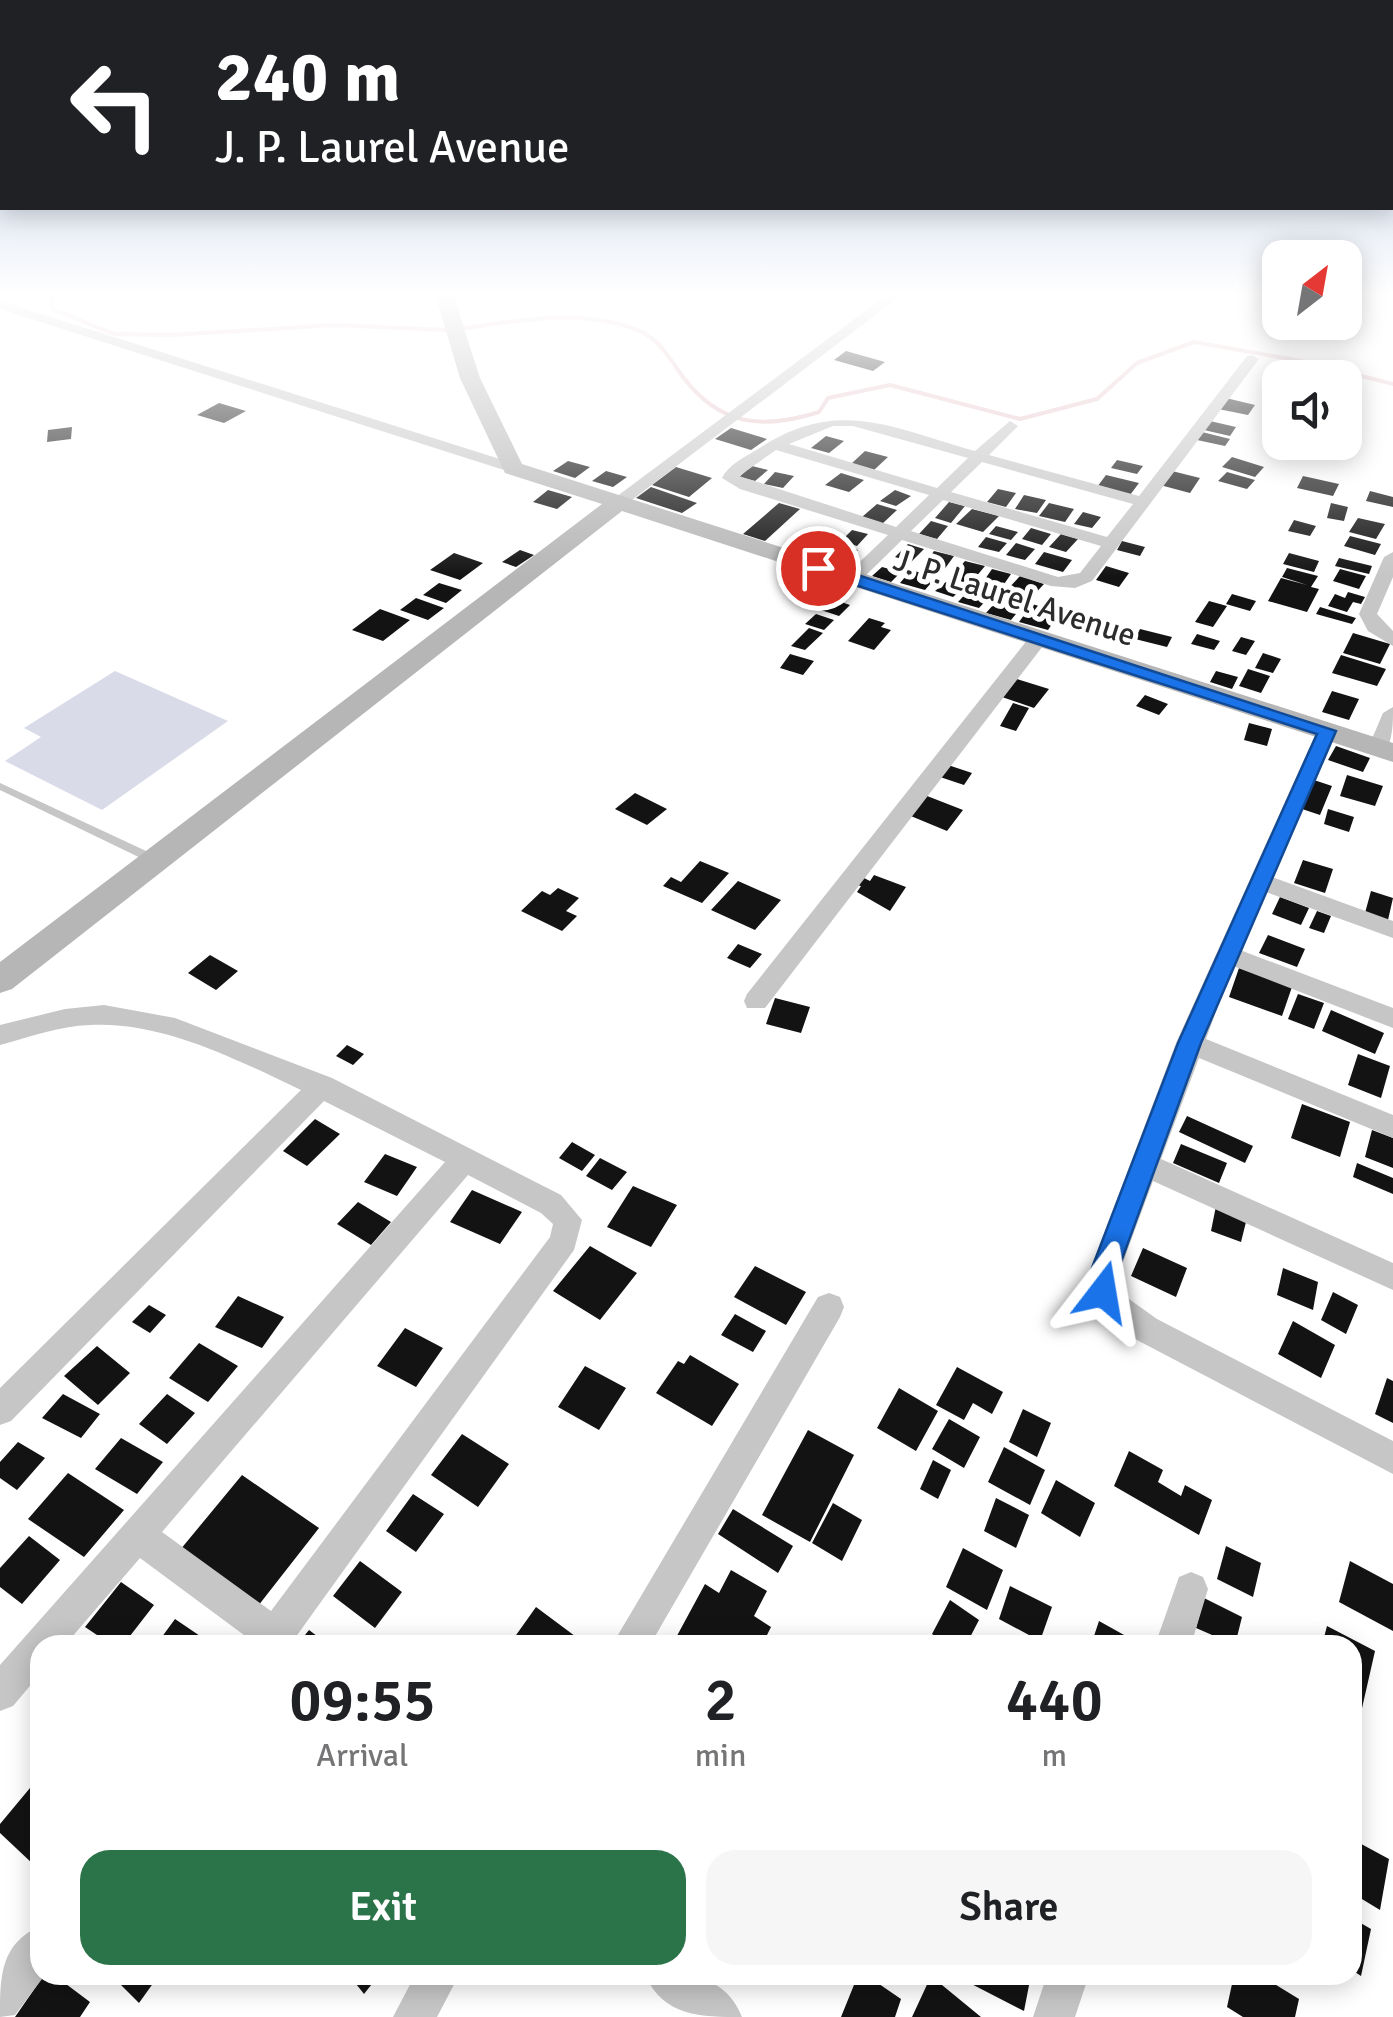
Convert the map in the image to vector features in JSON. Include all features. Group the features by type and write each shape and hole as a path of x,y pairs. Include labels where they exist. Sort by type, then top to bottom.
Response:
{"street":[{"path":"260,388 513,468"},
{"path":"475,388 513,468"},
{"path":"0,980 618,503 774,388"},
{"path":"1144,502 840,421 801,431 732,472 730,478 1068,584 1086,577 1112,544 1144,502 1230,388"},
{"path":"852,578 1010,426"},
{"path":"774,445 1112,544"},
{"name":"J. P. Laurel Avenue","path":"513,468 1385,750"},
{"path":"1393,557 1368,614 1375,627 1393,640"},
{"path":"756,1001 1038,638"},
{"path":"1385,750 1393,713"},
{"path":"1327,731 1226,954 1100,1281 1111,1304 1146,1330 1393,1458"},
{"path":"1260,881 1393,930"},
{"path":"1226,954 1393,1018"},
{"path":"0,1035 59,1019 100,1014 139,1018 198,1034 323,1085 561,1211 569,1229 275,1635"},
{"path":"1190,1043 1393,1127"},
{"path":"0,1410 323,1085"},
{"path":"49,1635 464,1160"},
{"path":"1145,1164 1393,1277"},
{"path":"636,1635 829,1308"},
{"path":"136,1534 265,1635"},
{"path":"1176,1635 1191,1588"},
{"path":"0,1693 30,1658"},
{"path":"0,2000 30,1960"},
{"path":"414,2017 432,1985"},
{"path":"679,1985 722,2017"},
{"path":"1054,2017 1065,1985"}],"lane":[{"path":"0,786 155,860"}],"shaded area":[{"path":"115,671 228,721 102,810 5,761 41,737 24,728"}],"building":[{"path":"1226,398 1255,405 1248,415 1218,409"},
{"path":"219,403 246,411 224,423 197,415"},
{"path":"1210,421 1236,427 1230,436 1204,430"},
{"path":"72,427 71,439 47,442 48,430"},
{"path":"731,428 767,439 751,450 715,439"},
{"path":"1202,432 1230,439 1225,446 1197,440"},
{"path":"826,436 844,441 829,453 811,448"},
{"path":"865,451 888,457 874,470 851,464"},
{"path":"1232,457 1264,467 1255,477 1222,467"},
{"path":"1117,460 1143,466 1137,474 1111,468"},
{"path":"568,461 590,467 575,478 553,471"},
{"path":"752,466 768,470 755,481 739,477"},
{"path":"676,467 712,478 689,497 652,485"},
{"path":"606,471 627,477 613,487 592,481"},
{"path":"1172,471 1200,478 1190,493 1160,485"},
{"path":"775,472 794,476 783,488 764,484"},
{"path":"1227,472 1255,480 1247,489 1218,481"},
{"path":"841,473 864,480 849,492 825,485"},
{"path":"1106,475 1139,483 1130,495 1097,487"},
{"path":"1303,476 1339,484 1333,496 1297,488"},
{"path":"651,487 697,503 682,513 636,498"},
{"path":"998,489 1016,493 1006,507 987,502"},
{"path":"548,490 572,497 557,509 533,502"},
{"path":"895,490 911,496 896,506 880,501"},
{"path":"1370,491 1393,497 1393,507 1366,501"},
{"path":"1024,495 1046,500 1037,513 1015,509"},
{"path":"949,502 965,506 951,523 935,518"},
{"path":"779,503 800,509 765,541 743,534"},
{"path":"1049,503 1074,509 1065,522 1039,516"},
{"path":"1331,503 1348,507 1344,521 1327,518"},
{"path":"877,504 897,510 882,524 862,517"},
{"path":"972,509 999,516 983,532 956,524"},
{"path":"1083,512 1101,517 1092,528 1074,524"},
{"path":"1358,518 1385,524 1376,539 1349,532"},
{"path":"1294,520 1316,526 1310,536 1288,531"},
{"path":"931,521 948,526 937,539 919,534"},
{"path":"996,526 1018,532 1011,540 989,534"},
{"path":"1031,528 1051,534 1042,545 1022,539"},
{"path":"852,530 868,534 857,546 841,541"},
{"path":"1061,534 1078,539 1066,552 1049,547"},
{"path":"1350,536 1381,544 1375,555 1344,546"},
{"path":"986,537 1007,543 999,552 978,547"},
{"path":"1122,541 1145,547 1140,556 1117,550"},
{"path":"1016,543 1035,549 1025,560 1006,555"},
{"path":"840,544 858,550 844,562 826,556"},
{"path":"908,544 924,549 911,562 895,557"},
{"path":"520,550 534,555 516,567 502,562"},
{"path":"934,551 954,556 941,574 921,569"},
{"path":"1044,552 1072,560 1063,572 1035,564"},
{"path":"454,553 483,563 460,580 430,570"},
{"path":"1289,553 1319,561 1314,572 1283,564"},
{"path":"1339,558 1372,566 1369,574 1335,566"},
{"path":"965,561 985,566 970,584 950,578"},
{"path":"1106,566 1129,573 1119,587 1096,580"},
{"path":"882,567 901,572 891,582 872,576"},
{"path":"1287,568 1318,576 1311,587 1319,589 1307,612 1268,601 1281,578 1307,585 1282,577"},
{"path":"992,569 1011,574 1000,590 981,585"},
{"path":"1340,569 1366,576 1359,589 1333,581"},
{"path":"911,570 936,577 925,590 900,583"},
{"path":"1020,576 1044,584 1029,600 1005,592"},
{"path":"946,582 963,588 953,597 935,591"},
{"path":"439,583 462,590 446,603 423,595"},
{"path":"972,587 993,593 979,608 958,602"},
{"path":"1348,592 1365,597 1361,604 1353,602 1347,612 1328,606 1335,594 1345,598"},
{"path":"1232,594 1256,601 1250,611 1226,604"},
{"path":"1001,596 1025,603 1011,620 986,613"},
{"path":"416,598 444,608 428,620 400,610"},
{"path":"832,599 850,605 839,616 821,610"},
{"path":"1209,601 1227,606 1213,627 1195,622"},
{"path":"1032,604 1060,612 1048,630 1019,622"},
{"path":"1320,607 1356,618 1352,624 1316,614"},
{"path":"380,609 410,620 383,641 352,630"},
{"path":"816,614 834,620 824,630 805,624"},
{"path":"869,618 885,623 881,627 891,630 874,650 848,641"},
{"path":"1103,626 1121,632 1113,643 1095,637"},
{"path":"809,628 823,633 805,650 791,646"},
{"path":"1140,629 1172,637 1167,647 1135,639"},
{"path":"1353,633 1390,644 1380,664 1343,653"},
{"path":"1197,634 1220,641 1214,650 1191,644"},
{"path":"1241,637 1255,641 1246,655 1232,651"},
{"path":"1263,653 1281,659 1273,673 1255,668"},
{"path":"790,654 814,661 803,675 780,668"},
{"path":"1341,655 1386,669 1377,686 1332,673"},
{"path":"1248,669 1270,676 1261,693 1239,686"},
{"path":"1216,671 1238,677 1232,689 1210,682"},
{"path":"1014,678 1049,689 1034,708 999,696"},
{"path":"1332,691 1359,699 1349,720 1322,712"},
{"path":"1145,695 1168,704 1159,715 1136,706"},
{"path":"1013,703 1029,708 1016,731 1000,726"},
{"path":"1249,723 1272,729 1267,746 1244,740"},
{"path":"1336,746 1370,758 1363,772 1328,760"},
{"path":"948,765 972,773 964,785 940,777"},
{"path":"1347,775 1383,786 1375,806 1340,796"},
{"path":"1314,780 1332,786 1320,815 1302,809"},
{"path":"635,793 667,809 647,825 615,809"},
{"path":"922,794 963,810 947,831 906,814"},
{"path":"1328,809 1354,817 1349,832 1324,824"},
{"path":"1303,860 1333,869 1325,893 1294,883"},
{"path":"700,861 729,873 702,903 663,886 671,877 681,882"},
{"path":"874,875 906,887 890,911 857,892 861,886 854,884 860,876 870,881"},
{"path":"738,881 781,900 755,930 711,910"},
{"path":"558,888 579,898 566,911 577,916 562,931 521,911 542,891 550,895"},
{"path":"1371,891 1393,898 1388,920 1365,913"},
{"path":"1280,897 1309,908 1301,925 1272,914"},
{"path":"1317,911 1331,916 1324,933 1309,928"},
{"path":"1268,935 1305,949 1297,967 1259,953"},
{"path":"738,944 762,954 750,968 727,958"},
{"path":"210,955 238,971 216,990 188,973"},
{"path":"1239,968 1292,987 1282,1016 1229,997"},
{"path":"1298,994 1324,1003 1314,1029 1288,1019"},
{"path":"775,998 810,1007 801,1033 766,1024"},
{"path":"1331,1010 1384,1033 1375,1054 1322,1031"},
{"path":"347,1045 364,1054 353,1065 336,1056"},
{"path":"1358,1054 1390,1066 1381,1098 1348,1085"},
{"path":"1302,1104 1350,1122 1340,1157 1291,1138"},
{"path":"1187,1116 1253,1146 1245,1163 1179,1132"},
{"path":"315,1119 340,1134 307,1166 283,1151"},
{"path":"1372,1130 1393,1138 1393,1168 1365,1157"},
{"path":"572,1142 595,1155 582,1171 559,1158"},
{"path":"1181,1144 1227,1163 1219,1183 1173,1163"},
{"path":"385,1154 417,1167 397,1196 364,1182"},
{"path":"600,1158 627,1172 612,1190 586,1176"},
{"path":"1357,1163 1393,1178 1393,1194 1353,1177"},
{"path":"633,1186 677,1205 651,1247 607,1227"},
{"path":"472,1190 522,1212 500,1244 450,1222"},
{"path":"358,1202 391,1222 371,1245 337,1224"},
{"path":"1216,1206 1247,1218 1241,1242 1211,1231"},
{"path":"590,1246 637,1273 600,1320 553,1291"},
{"path":"1143,1248 1187,1268 1176,1297 1131,1276"},
{"path":"755,1266 806,1292 786,1325 734,1297"},
{"path":"1283,1268 1318,1282 1313,1310 1277,1295"},
{"path":"1333,1292 1358,1305 1346,1334 1321,1320"},
{"path":"238,1296 284,1317 262,1348 215,1327"},
{"path":"149,1305 166,1315 150,1333 132,1322"},
{"path":"735,1314 766,1331 753,1352 721,1335"},
{"path":"1293,1321 1335,1345 1321,1378 1278,1354"},
{"path":"405,1328 443,1348 416,1387 377,1366"},
{"path":"199,1343 238,1366 208,1402 169,1378"},
{"path":"97,1346 130,1373 98,1405 64,1376"},
{"path":"690,1355 739,1384 712,1426 656,1393 678,1361 684,1364"},
{"path":"585,1366 626,1388 599,1430 558,1407"},
{"path":"957,1367 1003,1392 992,1414 973,1403 964,1420 936,1405"},
{"path":"1387,1378 1393,1381 1393,1423 1375,1414"},
{"path":"899,1388 938,1411 916,1451 877,1428"},
{"path":"63,1394 100,1414 81,1438 42,1418"},
{"path":"167,1394 195,1413 167,1444 139,1424"},
{"path":"1023,1409 1051,1423 1037,1457 1009,1442"},
{"path":"949,1419 980,1437 964,1468 932,1449"},
{"path":"808,1430 854,1455 810,1542 762,1515"},
{"path":"462,1434 509,1464 478,1507 431,1475"},
{"path":"121,1438 163,1462 137,1494 95,1469"},
{"path":"18,1442 45,1458 17,1490 0,1478 0,1462"},
{"path":"1004,1447 1045,1470 1030,1505 988,1482"},
{"path":"1129,1451 1163,1470 1158,1482 1181,1496 1185,1485 1212,1500 1199,1535 1114,1486"},
{"path":"933,1460 951,1470 938,1499 920,1489"},
{"path":"68,1473 124,1510 84,1557 28,1519"},
{"path":"242,1475 319,1528 258,1606 180,1550"},
{"path":"1056,1480 1095,1503 1080,1537 1041,1513"},
{"path":"413,1494 444,1514 416,1552 386,1531"},
{"path":"996,1498 1029,1515 1016,1548 984,1531"},
{"path":"833,1503 862,1520 842,1561 812,1543"},
{"path":"733,1509 793,1546 778,1573 718,1534"},
{"path":"29,1536 60,1560 22,1604 0,1587 0,1568"},
{"path":"1226,1546 1261,1563 1253,1597 1217,1579"},
{"path":"963,1548 1003,1570 987,1610 946,1587"},
{"path":"360,1561 402,1592 375,1628 333,1596"},
{"path":"1350,1561 1393,1584 1393,1631 1339,1602"},
{"path":"731,1570 767,1591 754,1616 771,1627 767,1635 677,1635 705,1584 719,1593"},
{"path":"121,1582 154,1605 131,1635 97,1635 85,1627"},
{"path":"1010,1586 1052,1607 1042,1635 1029,1635 999,1619"},
{"path":"1204,1598 1242,1617 1238,1635 1212,1635 1196,1628"},
{"path":"950,1600 979,1620 971,1635 932,1634"},
{"path":"536,1607 574,1635 516,1635"},
{"path":"175,1619 199,1635 163,1635"},
{"path":"1099,1621 1124,1635 1094,1635"},
{"path":"1327,1626 1344,1635 1325,1635"},
{"path":"1362,1644 1375,1651 1362,1708"},
{"path":"30,1788 30,1861 0,1833 0,1824"},
{"path":"1362,1844 1389,1859 1380,1910 1362,1899"},
{"path":"1362,1924 1371,1929 1362,1971"},
{"path":"37,1985 67,1985 90,2002 80,2017 15,2017"},
{"path":"121,1985 152,1985 139,2003"},
{"path":"357,1985 371,1985 364,1994"},
{"path":"854,1985 881,1985 901,1999 895,2017 841,2017"},
{"path":"927,1985 942,1985 981,2017 912,2017"},
{"path":"973,1985 1029,1985 1024,2011"},
{"path":"1232,1985 1276,1985 1299,1999 1295,2017 1243,2017 1227,2007"}],"waterway":[{"path":"693,388 712,406 728,414 761,422 799,418 819,412 828,398 875,388"},
{"path":"902,388 1020,419 1097,399 1109,388"}],"route":[{"path":"818,568 1327,731 1190,1043 1100,1281 1103,1292"}]}
